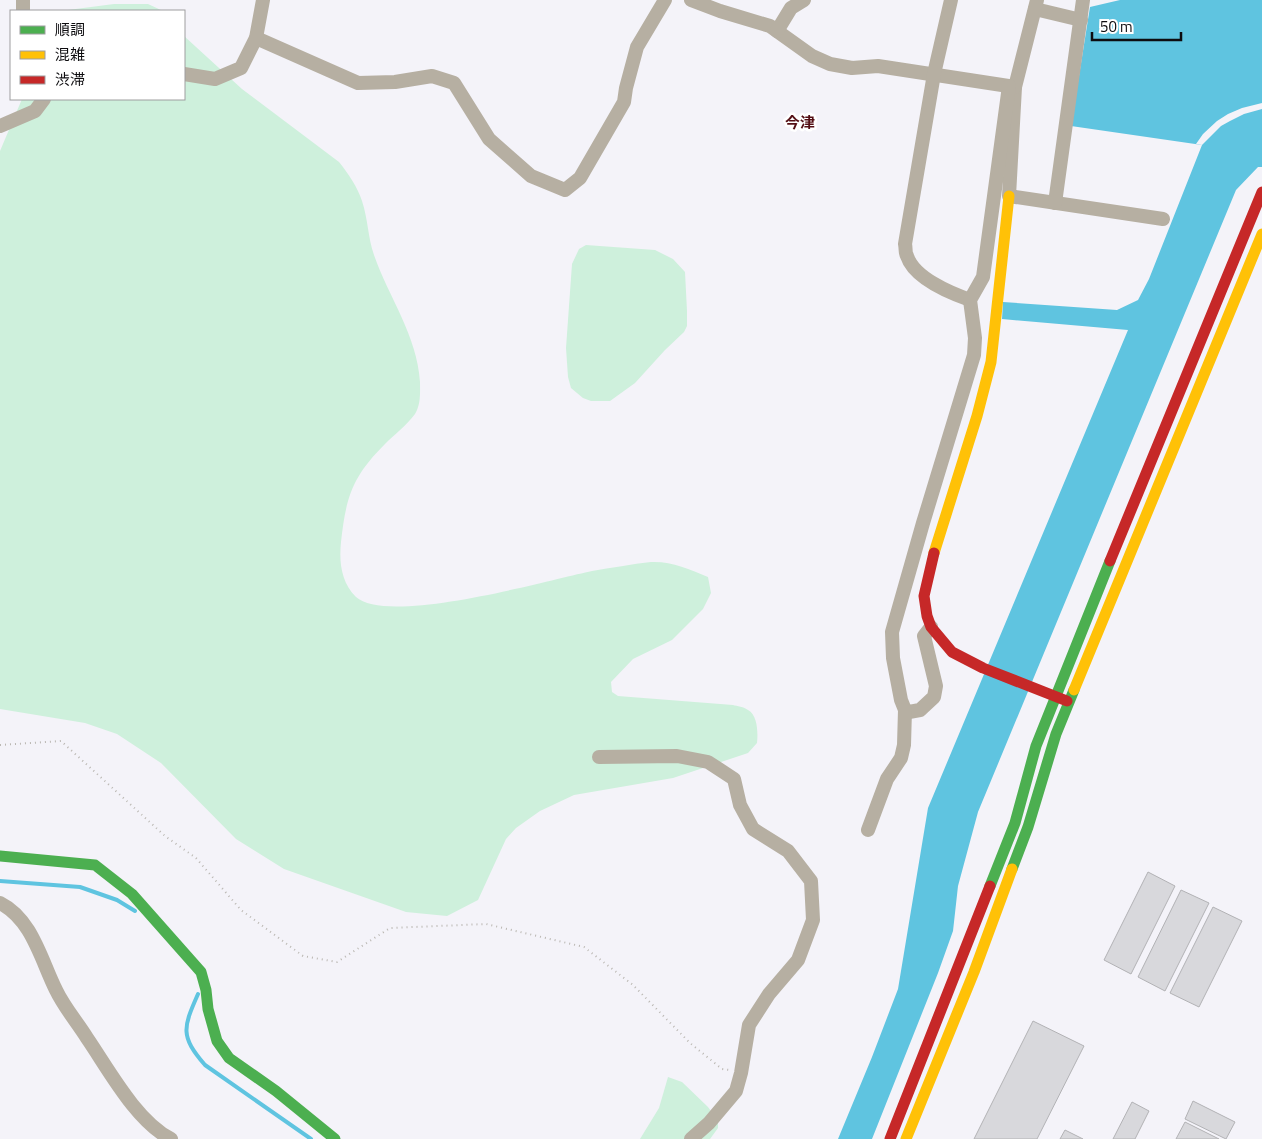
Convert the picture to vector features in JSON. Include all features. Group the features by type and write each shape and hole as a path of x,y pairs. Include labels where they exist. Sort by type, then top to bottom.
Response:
{"street":[{"path":"185,74 215,79 242,68 256,38 263,0"},
{"path":"256,38 358,83 395,82 432,76 454,83 489,139 531,176 565,190 580,178 624,102 637,47 665,0"},
{"path":"691,0 770,26 812,56 830,64 852,68 878,66 1012,86"},
{"path":"776,31 791,8 804,0"},
{"path":"951,0 934,74 905,244 907,257 918,272 930,282 970,300"},
{"path":"1055,203 1083,0"},
{"path":"868,830 887,779 901,758 904,745 905,710 899,692 892,632 974,354 976,338 970,300 983,277 1012,86 1034,3 1081,20"},
{"path":"1012,86 1009,196 992,362 932,558 924,596 931,627 952,652 983,668 1069,702"},
{"path":"0,126 35,111 43,100"},
{"path":"890,1139 1015,823 1036,746 1054,696 1262,192"},
{"path":"1009,196 1163,219"},
{"path":"906,1139 974,972 1025,836 1056,734 1262,234"},
{"path":"905,710 910,712 920,710 934,697 936,686 924,636 931,627"},
{"path":"599,757 677,756 708,762 734,779 740,805 753,830 788,851 812,881 813,920 798,960 769,994 749,1025 736,1091 709,1123 691,1139"},
{"path":"0,856 95,865 132,894 201,972 206,990 208,1010 217,1041 229,1058 276,1091 335,1139"},
{"path":"0,902 7,906 27,927 57,993 134,1107 164,1135 171,1139"}],"path":[{"path":"0,745 61,741 165,836 196,858 242,910 303,956 337,962 390,928 486,924 584,947 633,984 690,1043 722,1069 741,1073"}],"green space":[{"path":"114,4 148,4 161,10 68,10"},
{"path":"185,37 242,89 339,162 346,171 360,196 370,242 380,271 402,317 414,348 420,382 420,398 417,410 365,467 348,500 340,557 344,578 351,591 356,597 374,605 400,606 433,604 470,598 592,571 651,562 666,563 694,571 708,577 711,593 703,609 672,640 633,659 611,682 612,692 618,696 743,707 751,712 756,720 757,743 748,753 673,778 574,795 540,811 516,828 506,839 478,900 447,916 406,912 284,869 236,839 161,763 117,734 85,723 0,709 0,151 22,100 185,100"},
{"path":"586,245 655,250 673,259 685,272 687,326 684,332 635,383 610,401 591,401 583,398 571,388 568,377 566,348 572,264 579,249"},
{"path":"668,1077 682,1082 708,1107 718,1121 718,1128 710,1139 640,1139 659,1108"}],"water":[{"path":"1120,0 1262,0 1262,167 1258,167 1236,190 978,812 958,886 953,931 872,1139 838,1139 898,989 928,808 1128,330 1002,319 1003,302 1117,310 1138,300 1149,279 1202,145 1071,126 1090,7"}],"pier":[{"path":"1262,103 1262,109 1244,114 1230,121 1221,126 1202,145 1196,144 1203,134 1228,114"}],"building":[{"path":"1148,872 1175,886 1131,974 1104,960"},
{"path":"1181,890 1209,903 1165,991 1138,977"},
{"path":"1213,907 1242,921 1199,1007 1170,993"},
{"path":"1033,1021 1084,1046 1037,1139 974,1139"},
{"path":"1193,1101 1235,1122 1226,1139 1185,1119"},
{"path":"1132,1102 1149,1111 1135,1139 1113,1139"},
{"path":"1185,1122 1219,1139 1176,1139"},
{"path":"1065,1130 1083,1139 1060,1139"}],"waterway":[{"path":"0,881 80,887 117,900 135,911"},
{"path":"198,994 189,1015 186,1031 191,1046 197,1055 205,1065 311,1139"}],"traffic: fast":[{"path":"990,886 1015,823 1036,746 1110,561"},
{"path":"1012,869 1028,827 1056,734 1074,690"},
{"path":"0,856 95,865 132,894 201,972 206,990 208,1009 217,1041 229,1058 276,1091 335,1139"}],"traffic: slow":[{"path":"934,553 977,416 991,362 1009,196"},
{"path":"1074,690 1262,234"},
{"path":"906,1139 974,972 1012,869"}],"traffic: jam":[{"path":"1110,561 1262,192"},
{"path":"934,553 924,596 927,616 931,627 952,652 983,668 1067,701"},
{"path":"890,1139 990,886"}],"district":[{"name":"今津","path":"800,122"}]}
